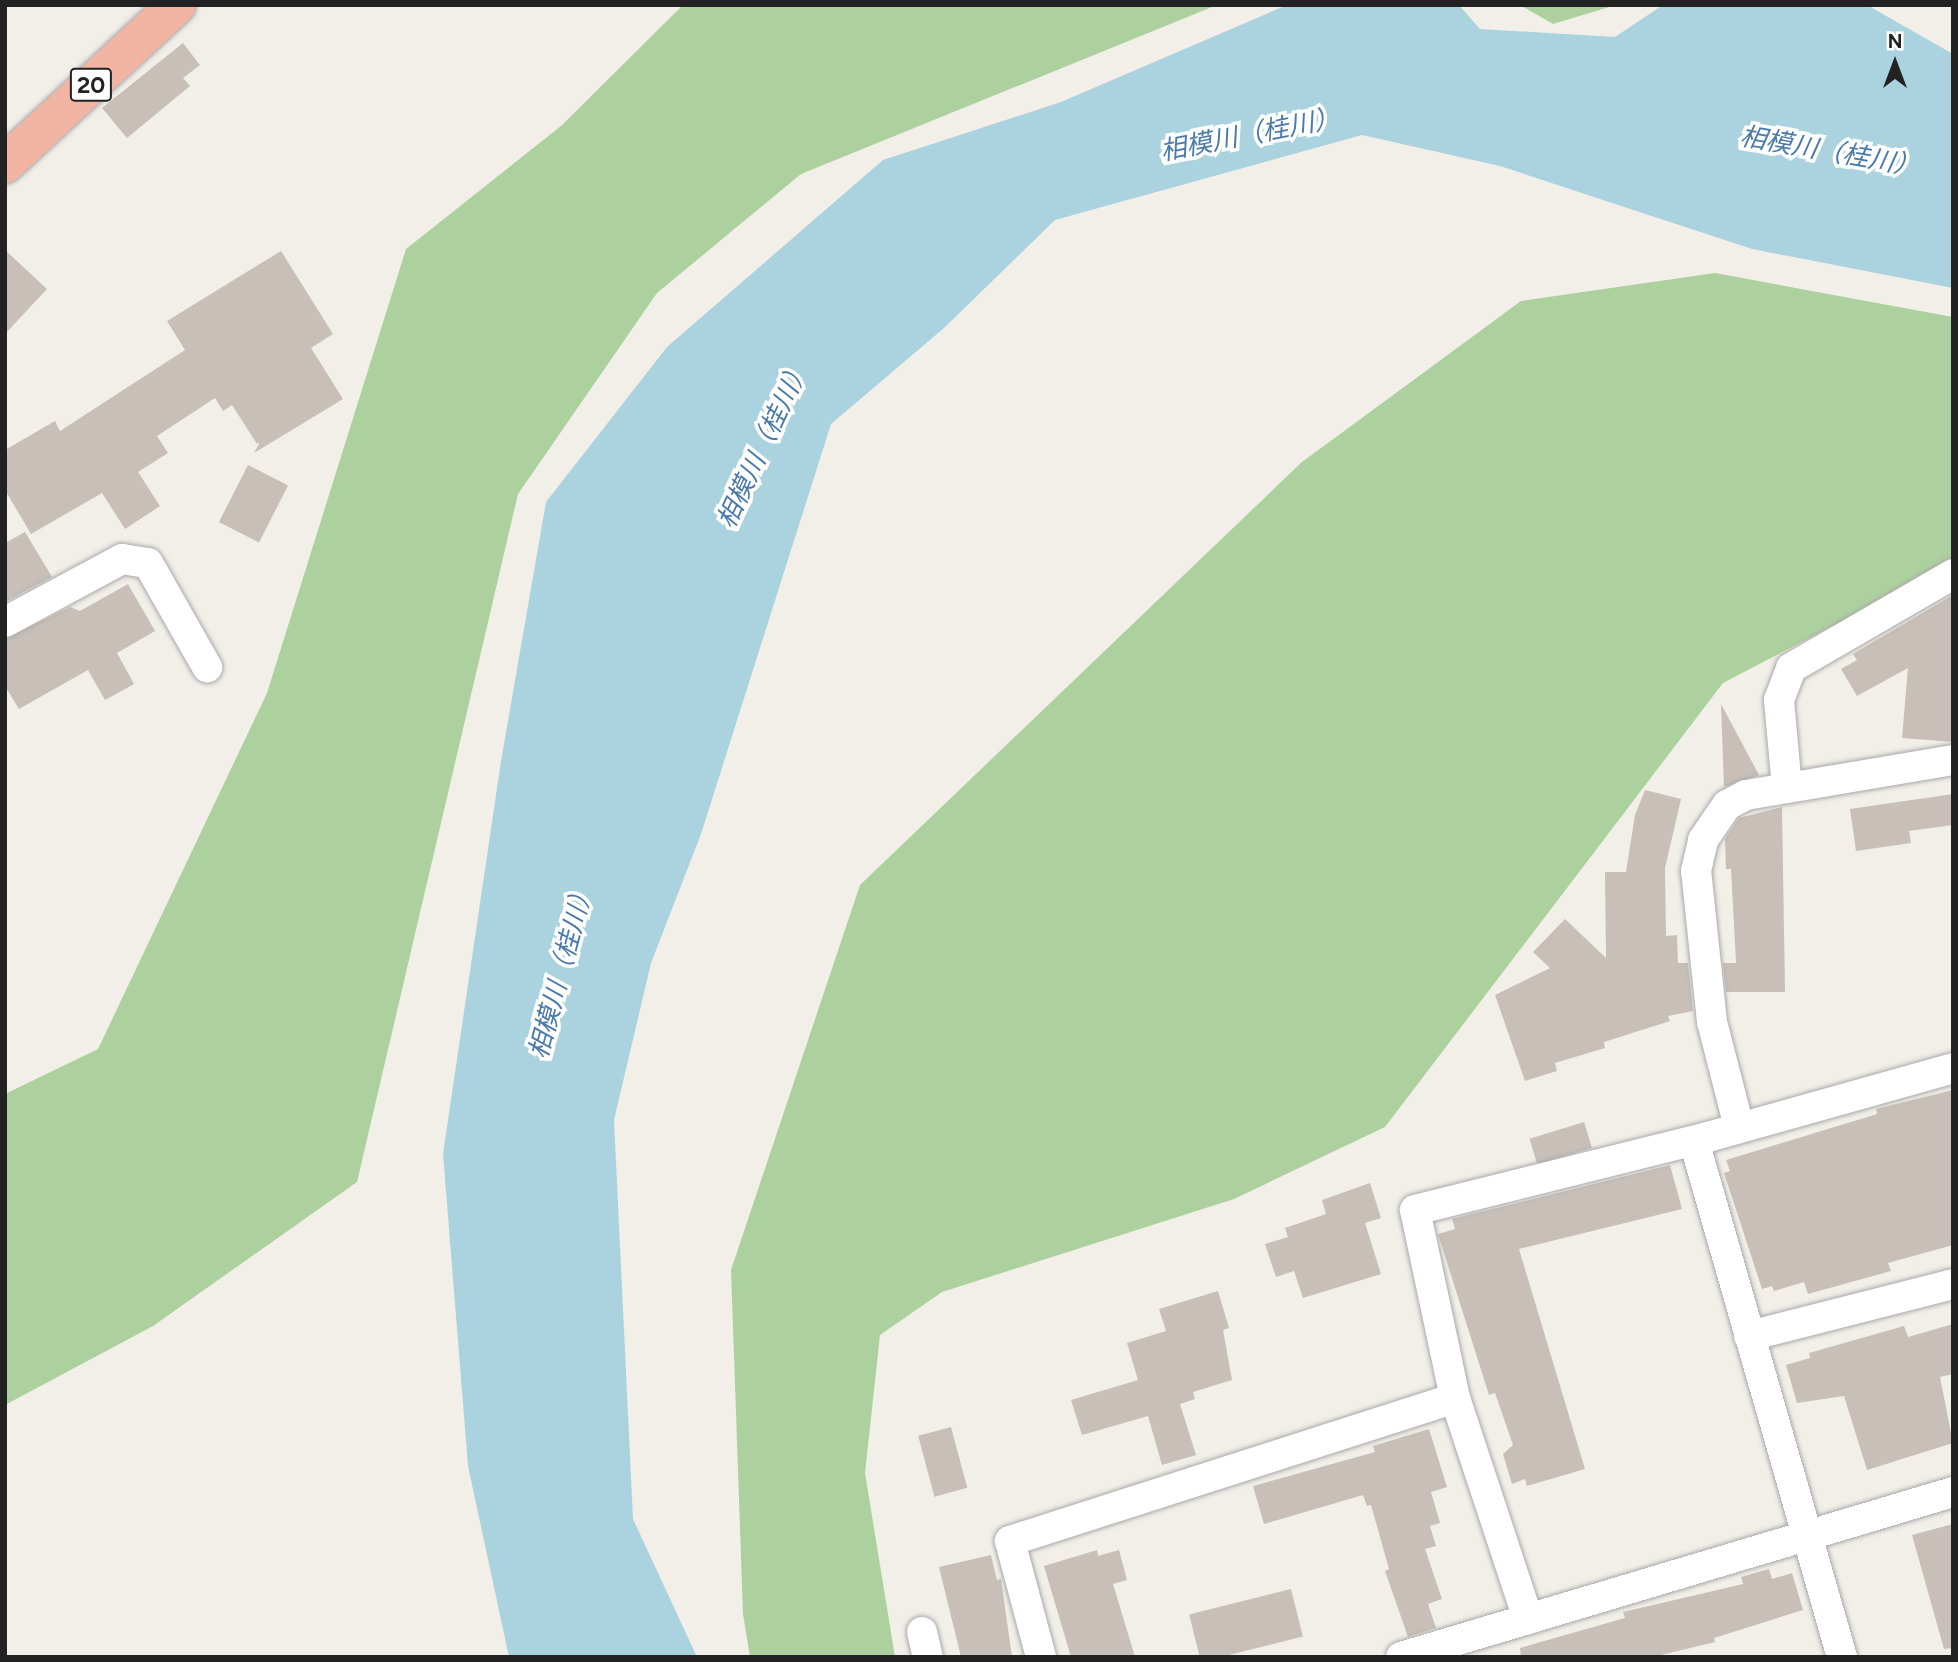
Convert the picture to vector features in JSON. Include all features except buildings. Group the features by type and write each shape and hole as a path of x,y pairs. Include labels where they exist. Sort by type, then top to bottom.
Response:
{"highway":[{"name":"20","path":"5,164 177,5"}],"street":[{"path":"5,622 122,559 148,563 207,667"},
{"path":"1787,788 1779,700 1791,668 1953,574"},
{"path":"1739,1127 1712,1022 1696,871 1703,840 1727,806 1746,795 1953,760"},
{"path":"1528,1619 1455,1398 1415,1210 1694,1140 1953,1068"},
{"path":"1694,1140 1804,1535 1842,1657"},
{"path":"1749,1336 1953,1284"},
{"path":"1041,1657 1010,1541 1455,1398"},
{"path":"1401,1657 1953,1492"}],"green space":[{"path":"683,5 1217,5 801,174 657,293 518,494 357,1182 153,1326 5,1405 5,1094 98,1049 267,693 406,249 561,126"},
{"path":"1520,5 1616,5 1553,24"},
{"path":"1715,273 1953,317 1953,563 1723,683 1385,1127 1234,1199 942,1292 880,1335 865,1473 895,1657 750,1657 743,1614 731,1270 860,885 1302,462 1521,301"}],"water":[{"name":"相模川（桂川）","path":"1287,5 1459,5 1480,29 1615,37 1663,5 1867,5 1953,54 1953,288 1752,249 1500,166 1362,135 1055,220 944,328 831,424 701,834 651,963 614,1120 633,1519 697,1657 509,1657 468,1466 443,1154 501,761 546,502 667,347 883,160 1061,102"}]}
